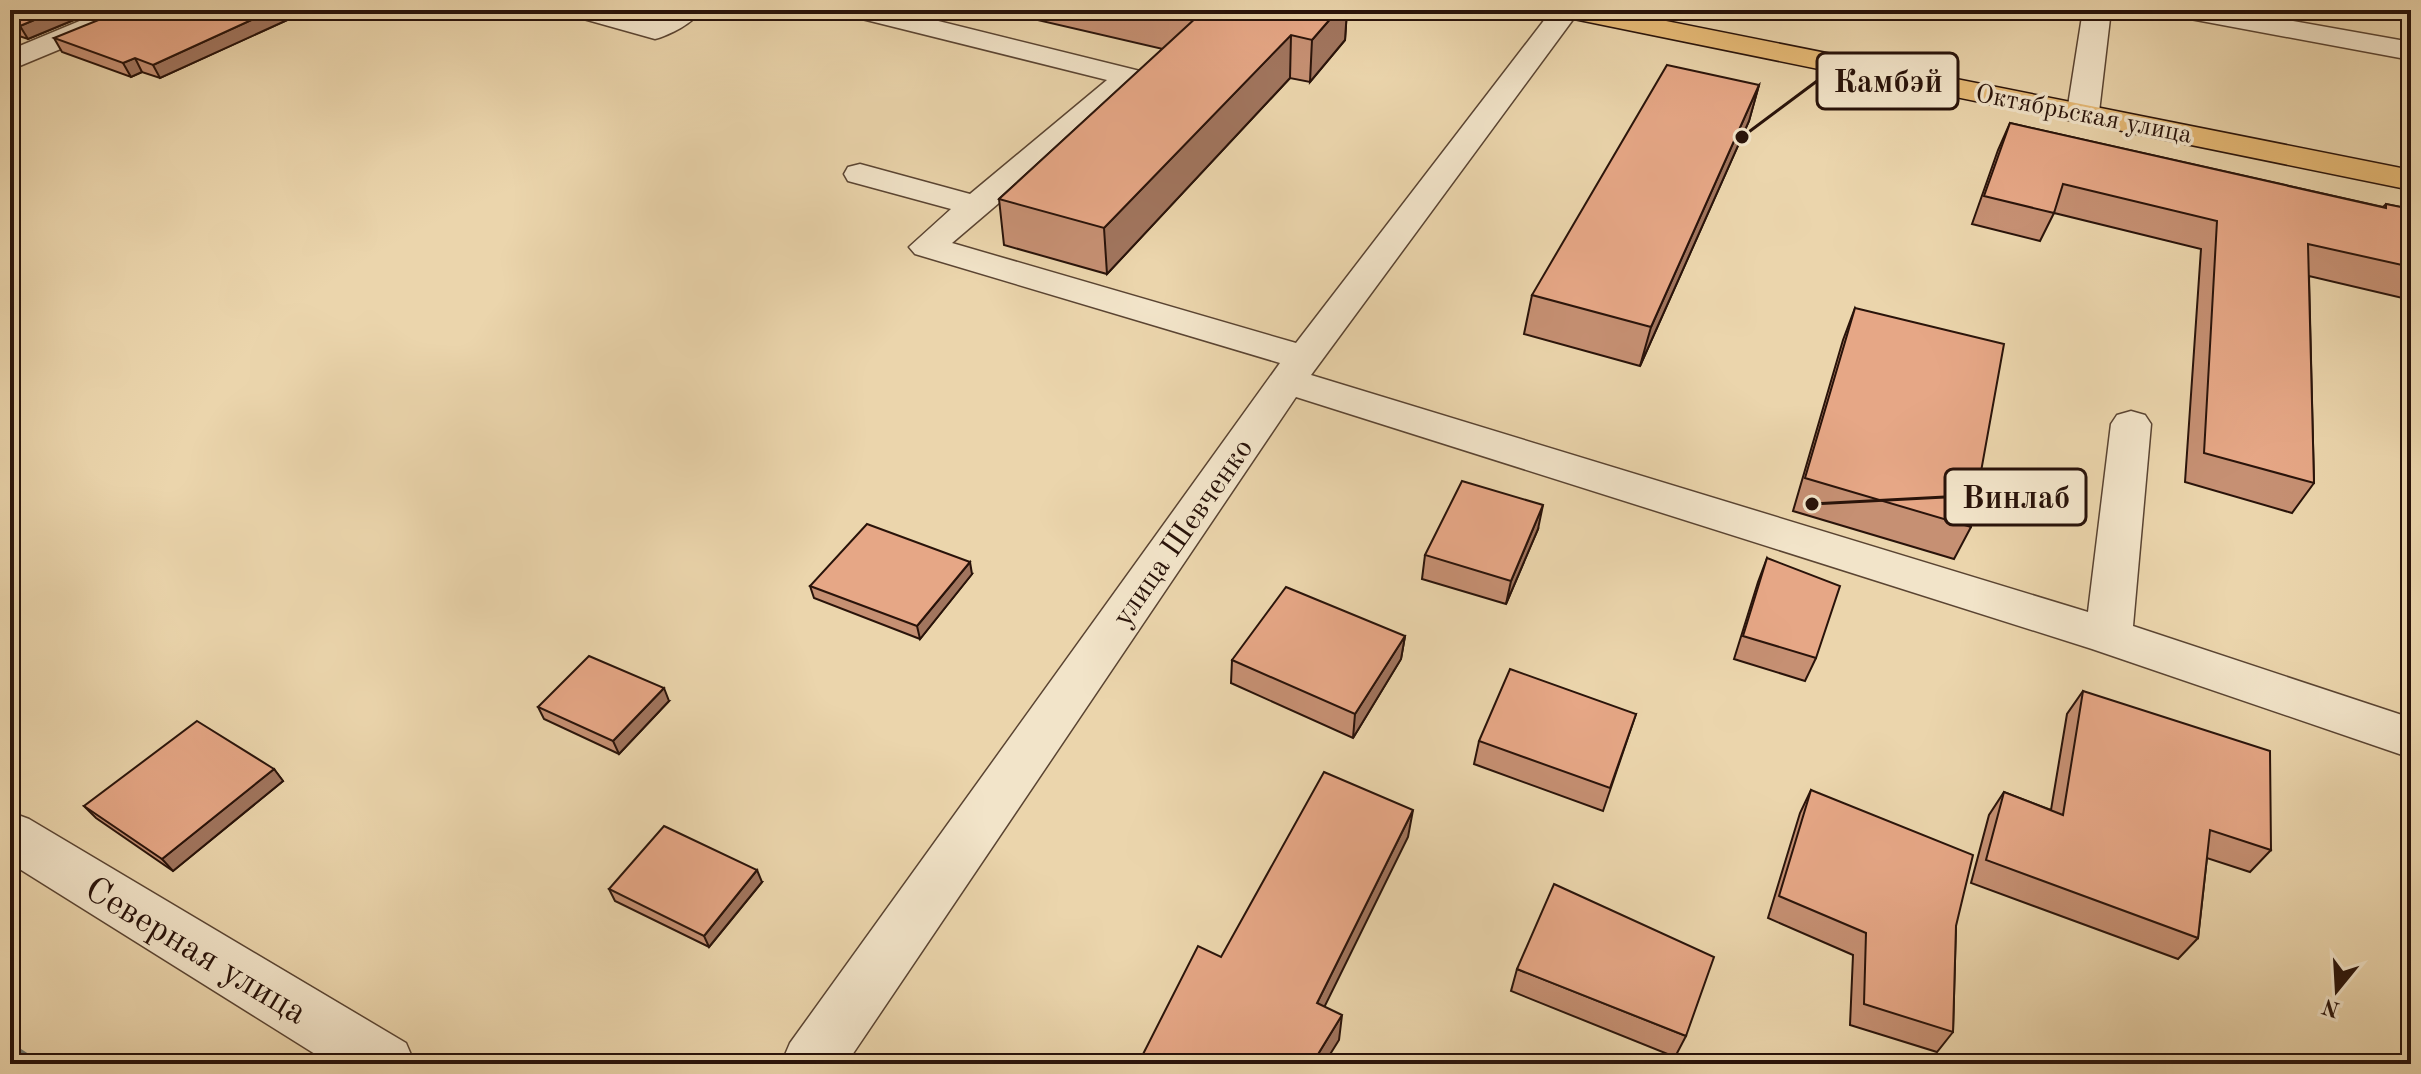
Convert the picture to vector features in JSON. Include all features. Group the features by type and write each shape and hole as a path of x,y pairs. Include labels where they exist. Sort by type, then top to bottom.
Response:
{"main road":[{"name":"Октябрьская улица","path":"1567,10 2411,180"}],"street":[{"path":"64,10 101,22"},
{"path":"10,61 130,10"},
{"path":"583,10 655,30 688,10"},
{"path":"860,10 1129,77 927,247 2411,738"},
{"name":"улица Шевченко","path":"811,1064 1296,369 1567,10"},
{"path":"2083,112 2097,10"},
{"path":"2185,10 2411,51"},
{"path":"860,174 977,206"},
{"path":"2109,636 2131,424"},
{"name":"Северная улица","path":"10,835 385,1064"}],"building":[{"path":"10,10 58,10 20,26 10,22"},
{"path":"123,10 273,10 153,65 135,58 123,63 54,38"},
{"path":"1176,10 1338,10 1312,40 1291,35 1104,228 999,199 1199,15"},
{"path":"1667,65 1759,85 1651,327 1532,295"},
{"path":"2010,123 2386,208 2386,204 2411,209 2411,267 2308,244 2314,483 2204,453 2217,221 2063,184 2054,213 1984,196"},
{"path":"1855,308 2004,344 1971,527 1805,478"},
{"path":"1462,481 1543,505 1511,581 1425,555"},
{"path":"867,524 970,562 917,626 810,586"},
{"path":"1767,558 1840,586 1816,658 1743,636"},
{"path":"1286,587 1405,636 1355,714 1232,660"},
{"path":"589,656 664,688 613,741 538,707"},
{"path":"1510,669 1636,714 1610,788 1479,741"},
{"path":"2083,691 2270,751 2271,850 2210,830 2198,938 1986,860 2004,792 2063,815"},
{"path":"197,721 274,769 162,859 84,806"},
{"path":"1324,772 1413,810 1317,1003 1342,1015 1312,1064 1138,1064 1198,946 1221,957"},
{"path":"1811,790 1973,855 1956,926 1953,1032 1864,1004 1866,933 1779,896"},
{"path":"664,826 757,870 704,936 609,889"},
{"path":"1554,884 1714,957 1686,1036 1517,969"}],"waterway":[{"path":"10,1054 23,1064"}],"place":[{"name":"Камбэй","path":"1742,137"},
{"name":"Винлаб","path":"1812,504"}]}
